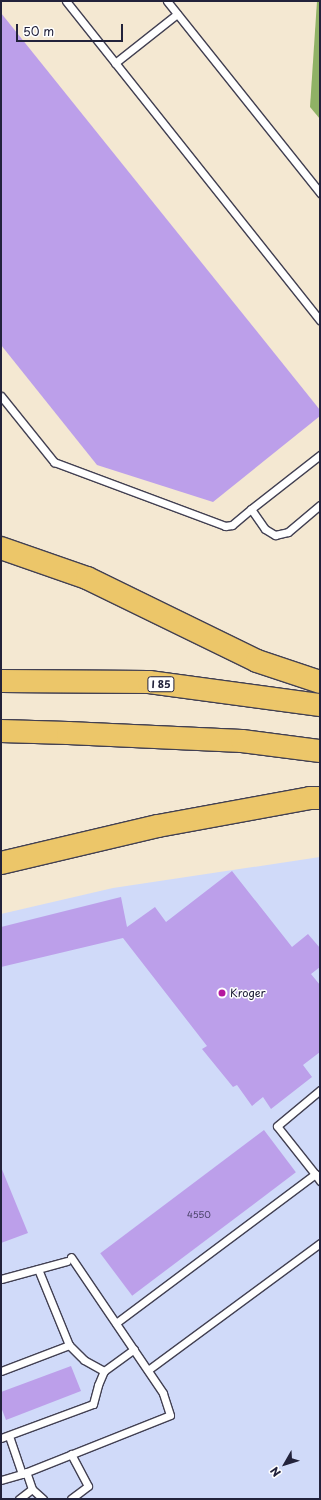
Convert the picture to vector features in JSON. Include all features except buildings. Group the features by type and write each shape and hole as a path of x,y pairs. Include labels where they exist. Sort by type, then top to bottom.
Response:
{"highway":[{"path":"1,548 87,578 257,661 320,682"},
{"name":"I 85","path":"1,681 149,682 320,705"},
{"path":"1,731 242,741 320,751"},
{"path":"1,863 158,826 310,798 320,798"}],"lane":[{"path":"66,1 320,320"},
{"path":"167,1 320,193"},
{"path":"115,63 177,14"},
{"path":"1,396 54,462 225,526 232,524 320,455"},
{"path":"251,509 265,529 275,534 288,532 320,505"},
{"path":"320,1090 277,1126 320,1181"},
{"path":"116,1323 315,1174"},
{"path":"148,1370 320,1243"},
{"path":"1,1279 69,1259 116,1323 164,1393 170,1415 24,1473 1,1480"},
{"path":"38,1269 68,1345 84,1360 104,1371"},
{"path":"1,1372 68,1345"},
{"path":"1,1438 94,1404 98,1385 104,1371 134,1349"},
{"path":"9,1436 32,1489 43,1499"},
{"path":"71,1454 88,1486 71,1499"},
{"path":"19,1499 32,1489"}],"shaded area":[{"path":"320,857 320,1499 1,1499 1,914 113,888"}],"green space":[{"path":"317,1 320,1 320,119 310,107"}],"place":[{"name":"Kroger","path":"222,993"}]}
